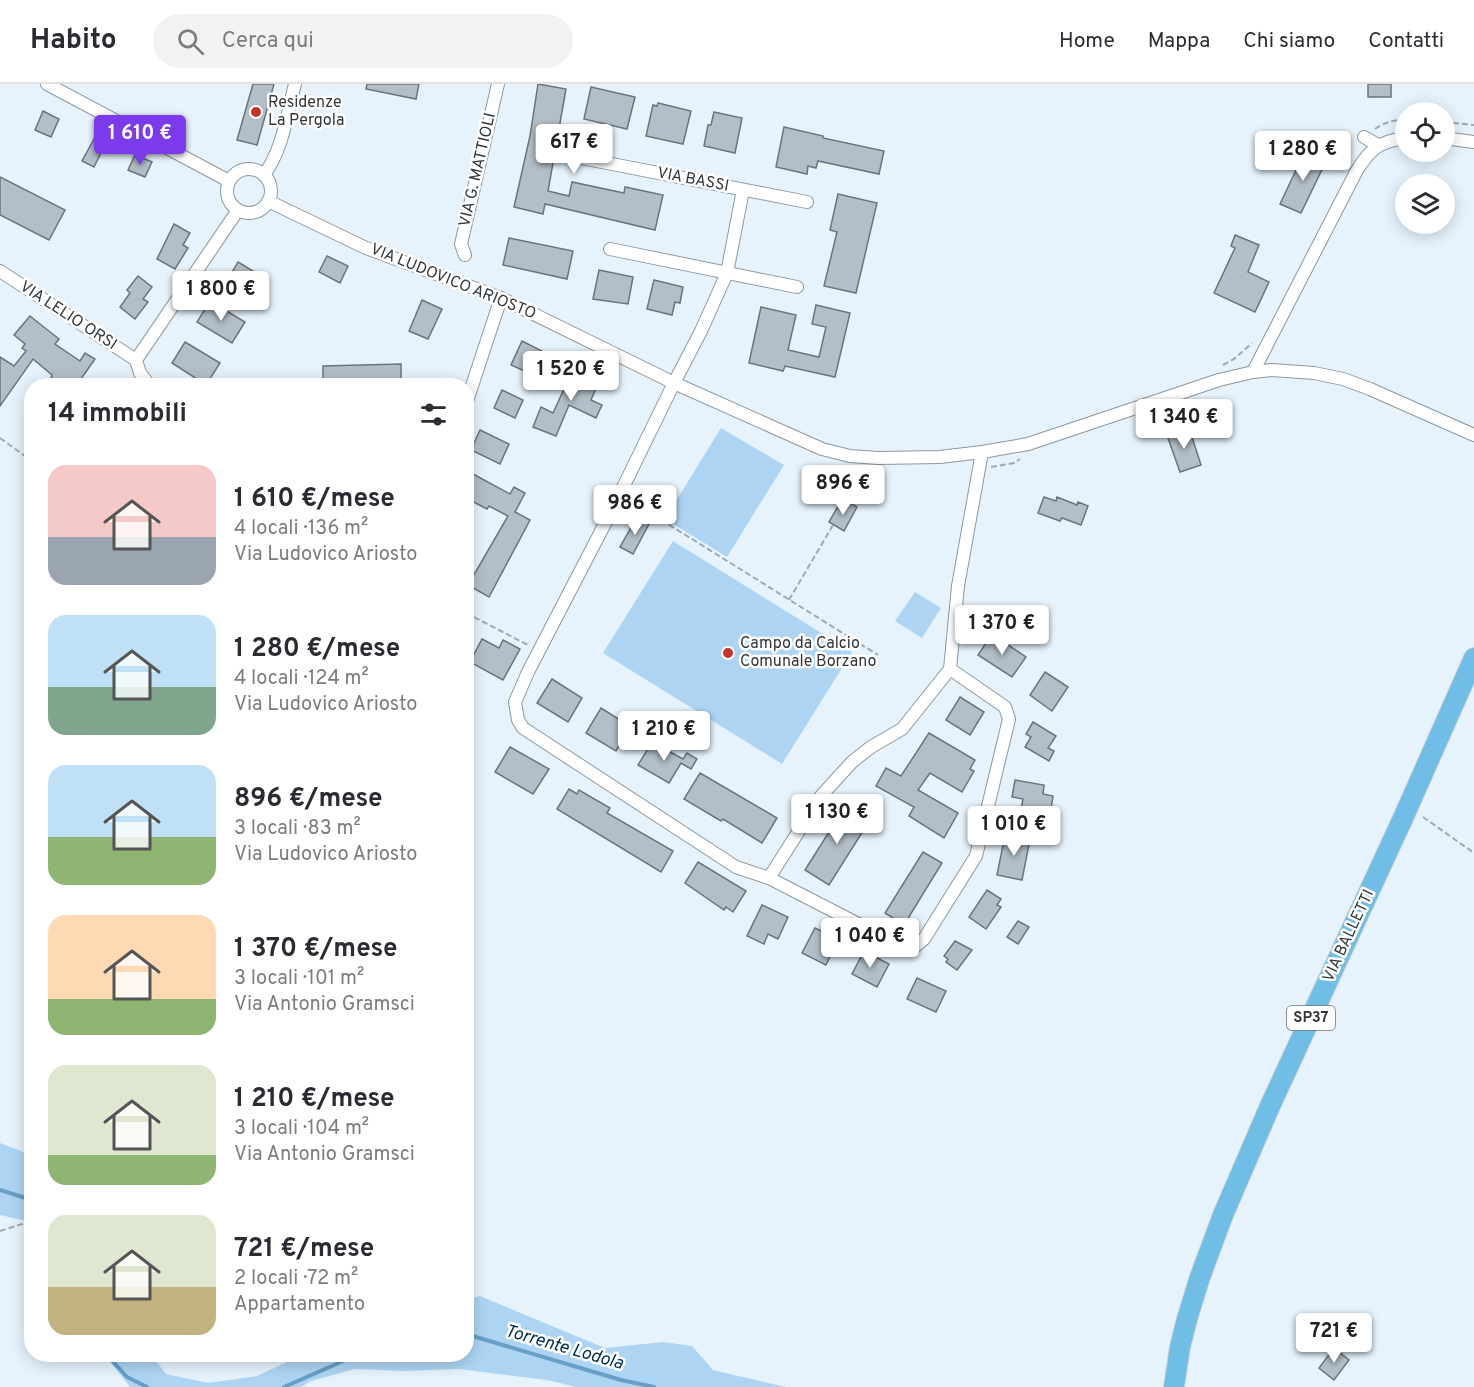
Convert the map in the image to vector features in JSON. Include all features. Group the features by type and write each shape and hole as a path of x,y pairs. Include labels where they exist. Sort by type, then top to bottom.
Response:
{"main road":[{"name":"VIA BALLETTI","path":"1174,1387 1187,1319 1223,1215 1270,1106 1474,658"}],"street":[{"path":"47,84 229,181"},
{"path":"264,175 272,164 283,134 295,84"},
{"name":"VIA G. MATTIOLI","path":"465,255 460,244 498,84"},
{"path":"1364,137 1378,145"},
{"path":"1455,139 1474,142"},
{"path":"1253,372 1367,154 1378,145 1395,141"},
{"name":"VIA BASSI","path":"571,156 807,202"},
{"path":"245,169 258,171 264,175 270,187 268,201 264,207 252,213 238,210 229,200 227,187 229,181 245,169"},
{"name":"VIA BASSI","path":"743,190 727,273 702,331 515,702 518,720 523,728 736,867 769,878 904,948 912,949 924,939 976,856 1009,719 1005,707 950,669"},
{"name":"VIA LUDOVICO ARIOSTO","path":"268,201 366,248 501,298 674,383 822,449 850,456 929,457 982,452 1028,444 1209,383 1253,372 1272,370 1314,373 1343,380 1370,389 1474,435"},
{"path":"136,360 238,210"},
{"path":"610,249 797,287"},
{"name":"VIA LELIO ORSI","path":"0,271 136,360 144,378"},
{"path":"474,380 501,298"},
{"path":"769,878 821,796 852,762 871,747 902,729 950,669 958,586 982,452"}],"path":[{"path":"1364,137 1380,125 1395,120"},
{"path":"1455,123 1474,125"},
{"path":"1224,365 1247,349 1255,340"},
{"path":"0,438 24,455"},
{"path":"618,498 655,516 878,655"},
{"path":"789,600 833,525"},
{"path":"474,617 539,651"},
{"path":"1408,806 1474,854"},
{"path":"0,1231 24,1223"}],"shaded area":[{"path":"721,428 784,465 727,557 665,519"},
{"name":"Campo da Calcio Comunale Borzano","path":"673,541 852,652 782,764 603,653"},
{"path":"915,592 941,608 922,638 895,621"},
{"path":"0,1143 24,1152 24,1220 0,1215"},
{"path":"480,1296 605,1348 663,1342 692,1346 713,1370 786,1387 576,1387 547,1380 459,1369 406,1371 355,1369 311,1381 301,1387 130,1387 110,1362 157,1362 166,1374 208,1383 257,1376 287,1362 474,1362 474,1298"}],"building":[{"name":"Residenze La Pergola","path":"253,84 274,84 257,145 237,140"},
{"path":"367,84 419,84 416,99 366,89"},
{"path":"538,84 566,89 548,191 569,196 572,182 624,193 625,187 663,195 655,230 545,204 543,214 514,207 530,136"},
{"path":"1368,84 1391,84 1391,97 1368,97"},
{"path":"591,87 635,97 627,129 584,119"},
{"path":"658,103 691,111 683,144 646,136 653,105 657,106"},
{"path":"43,111 59,119 51,137 35,130"},
{"path":"714,112 742,118 735,153 704,146 708,125 711,125"},
{"path":"784,127 884,151 879,174 818,161 816,168 808,166 807,174 776,167"},
{"path":"94,139 105,145 94,167 82,161"},
{"path":"1305,151 1326,161 1301,213 1280,204"},
{"path":"135,155 152,162 145,177 128,170"},
{"path":"0,177 65,210 49,240 0,215"},
{"path":"838,194 877,203 856,293 824,286 837,232 830,230"},
{"path":"174,224 190,233 183,245 188,248 175,269 157,259"},
{"path":"1235,235 1259,245 1248,272 1269,282 1255,312 1214,293 1235,248 1231,246"},
{"path":"509,238 573,251 567,279 503,265"},
{"path":"327,256 348,266 340,283 319,272"},
{"path":"238,262 268,280 258,297 247,290 244,296 225,284"},
{"path":"599,270 633,277 628,304 593,299"},
{"path":"138,276 152,287 143,299 148,302 135,319 120,307 130,293 127,290"},
{"path":"654,280 683,287 680,303 675,302 672,315 647,309"},
{"path":"422,300 442,309 428,339 409,331"},
{"path":"210,301 245,322 232,343 197,322"},
{"path":"816,305 850,313 835,377 785,366 783,371 749,363 761,307 796,315 788,350 819,357 826,327 812,324"},
{"path":"30,316 59,339 55,344 80,361 85,353 95,359 82,378 52,378 52,375 33,359 0,406 0,357 14,366 26,351 22,348 25,344 14,335"},
{"path":"522,341 542,351 531,374 511,365"},
{"path":"185,342 220,363 210,378 195,378 172,363"},
{"path":"401,364 401,378 323,378 323,366"},
{"path":"574,367 600,379 591,400 602,405 596,418 569,405 556,436 533,427 541,407 553,413"},
{"path":"502,390 523,400 515,418 494,408"},
{"path":"1189,428 1201,465 1180,472 1167,435"},
{"path":"480,430 509,444 500,464 474,451 474,443"},
{"path":"474,475 510,494 514,487 525,493 515,512 530,520 489,597 474,588 474,575 508,516 489,506 487,509 474,502"},
{"path":"1044,497 1056,501 1057,497 1077,505 1078,502 1088,506 1081,525 1038,513"},
{"path":"847,501 857,507 844,531 829,522 837,508 842,510"},
{"path":"637,517 649,524 633,554 620,547"},
{"path":"992,634 1026,657 1012,677 978,655"},
{"path":"482,639 499,648 503,640 520,649 503,680 474,664 474,654"},
{"path":"1045,672 1068,687 1052,711 1030,695"},
{"path":"552,679 582,698 568,722 537,703"},
{"path":"960,697 984,712 970,735 946,720"},
{"path":"601,708 631,727 616,751 586,733"},
{"path":"1033,722 1056,736 1048,748 1054,751 1049,761 1025,747 1031,737 1026,734"},
{"path":"929,733 975,760 970,769 974,771 962,792 930,773 918,790 958,813 944,838 909,816 914,807 876,786 886,768 901,776"},
{"path":"652,742 683,759 687,753 697,759 691,769 681,763 669,783 638,765"},
{"path":"510,747 549,769 533,794 495,772"},
{"path":"700,773 777,818 762,843 684,799"},
{"path":"1015,780 1044,785 1043,794 1053,796 1050,815 1021,810 1023,799 1012,797"},
{"path":"569,789 577,794 579,790 610,808 607,813 673,851 661,872 557,809"},
{"path":"846,805 870,820 829,885 805,870"},
{"path":"1005,835 1030,839 1022,880 997,875"},
{"path":"923,852 942,863 904,925 885,913"},
{"path":"698,862 746,891 733,912 726,907 724,910 685,883"},
{"path":"987,890 1001,899 997,905 1001,907 986,929 969,917"},
{"path":"762,905 788,917 778,939 768,934 764,944 747,936"},
{"path":"1018,921 1029,927 1018,944 1007,937"},
{"path":"815,928 838,939 826,965 802,953"},
{"path":"955,941 972,950 957,970 946,962 948,959 944,956"},
{"path":"864,951 889,964 877,987 852,974"},
{"path":"917,978 946,991 936,1012 907,999"},
{"path":"1334,1348 1349,1360 1334,1380 1319,1368"}],"waterway":[{"name":"Torrente Lodola","path":"0,1190 24,1198"},
{"name":"Torrente Lodola","path":"474,1336 621,1380 654,1387"},
{"name":"Torrente Lodola","path":"113,1362 127,1377 147,1387"},
{"name":"Torrente Lodola","path":"284,1387 341,1362"}],"place":[{"name":"Residenze La Pergola","path":"256,112"},
{"name":"Campo da Calcio Comunale Borzano","path":"728,653"}]}
